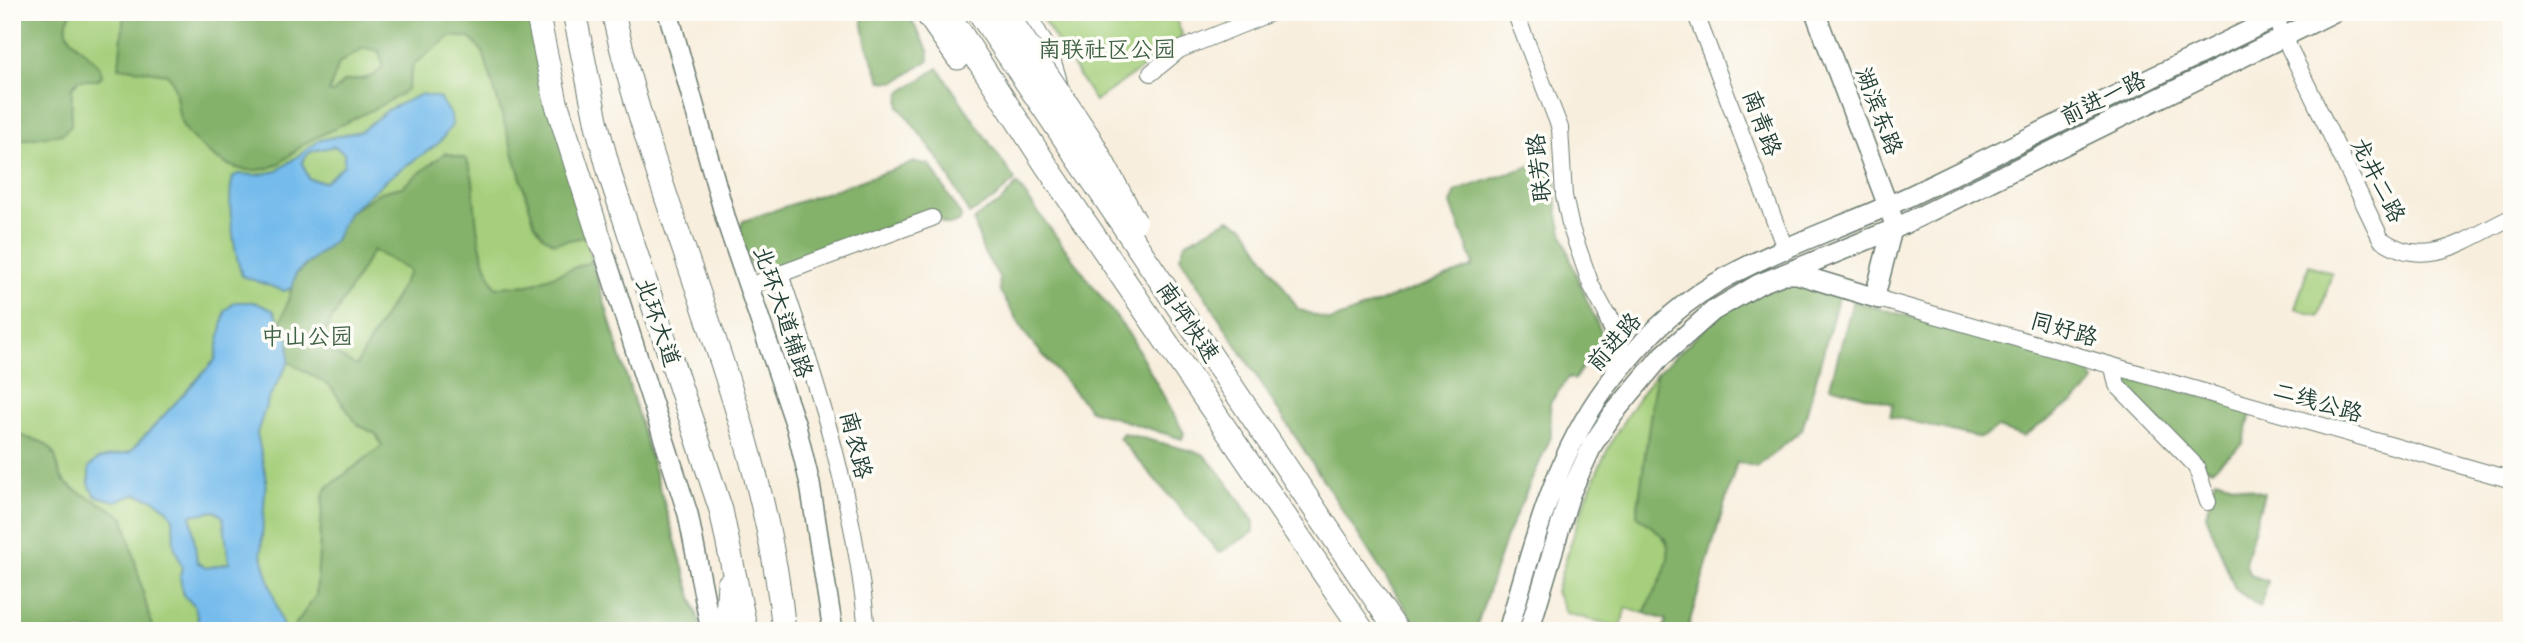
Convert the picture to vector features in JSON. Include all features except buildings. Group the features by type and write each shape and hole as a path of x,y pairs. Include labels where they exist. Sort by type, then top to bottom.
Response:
{"highway":[{"path":"537,12 556,102 602,246"},
{"name":"北环大道","path":"574,12 597,125 611,178 707,467 732,553 746,631"},
{"name":"北环大道","path":"613,12 628,83 729,385 751,464 771,545 783,631"},
{"path":"926,12 981,89 1046,165"},
{"name":"南坪快速","path":"947,12 1046,165 1363,631"},
{"name":"南坪快速","path":"979,12 1396,631"},
{"path":"1005,12 1090,139 1134,219 1163,286"},
{"path":"726,631 732,553"}],"main road":[{"name":"北环大道辅路","path":"668,12 748,287 796,426 810,484 833,631"},
{"name":"湖滨东路","path":"1815,12 1889,206 1894,229"},
{"name":"前进一路","path":"1894,229 2334,12"},
{"name":"前进一路","path":"1889,206 2278,14"},
{"name":"前进路","path":"1508,631 1558,470 1580,426 1614,377 1660,326 1704,291 1786,251 1889,206"},
{"path":"1879,299 1876,292 1894,229"},
{"name":"前进路","path":"1529,631 1570,494 1593,444 1633,387 1691,329 1735,296 1894,229"},
{"path":"602,246 688,514 711,631"},
{"path":"1783,274 1797,274 1879,299"},
{"path":"1704,291 1702,304 1706,309 1716,309"},
{"path":"1676,312 1683,309 1692,314 1694,321 1691,329"},
{"path":"1609,318 1633,330 1660,326"},
{"path":"1609,318 1619,342 1614,377"}],"street":[{"path":"970,12 1396,631"},
{"path":"1026,12 1054,63 1068,156"},
{"path":"1151,73 1179,50 1273,12"},
{"name":"联芳路","path":"1515,12 1560,128 1564,196 1571,228 1591,285 1609,318"},
{"name":"南青路","path":"1695,12 1786,251"},
{"name":"龙井二路","path":"2278,14 2284,37 2381,239 2395,250 2426,255 2512,217"},
{"path":"748,287 932,218"},
{"name":"南农路","path":"780,274 831,437 858,562 867,631"},
{"name":"同好路","path":"1879,299 2113,367 2117,385 2196,466 2208,502"},
{"name":"二线公路","path":"2113,367 2512,480"}],"green space":[{"name":"中山公园","path":"12,12 530,12 585,237 702,631 12,631"},
{"path":"12,12 72,12 67,22 67,31 71,39 99,67 102,76 98,80 79,80 72,87 71,126 62,134 12,141"},
{"path":"124,12 530,12 585,237 554,243 543,236 535,225 483,52 470,38 451,36 413,65 408,88 400,95 308,142 278,164 265,169 240,169 228,165 207,151 188,133 180,119 172,80 167,74 119,67","holes":["364,48 379,51 383,66 379,71 365,78 344,81 333,93 329,92 339,63"]},
{"path":"861,12 907,12 929,52 929,60 896,82 881,81 866,43"},
{"name":"南联社区公园","path":"1038,12 1173,12 1182,34 1178,43 1095,101"},
{"path":"938,68 1015,180 994,199 969,214 942,164 899,106 900,93"},
{"path":"445,153 466,159 472,177 481,248 496,287 529,285 592,261 702,631 291,631 316,595 323,495 328,487 382,446 376,434 358,425 330,386 289,362 289,339 281,322 296,274 335,240 348,213 380,192 402,187","holes":["373,250 410,271 356,366 318,344"]},
{"path":"1545,161 1553,166 1558,213 1567,250 1603,336 1574,380 1569,377 1550,403 1551,437 1506,537 1475,631 1420,631 1180,257 1185,243 1229,219 1245,227 1298,309 1330,321 1472,267 1473,262 1451,204 1456,191"},
{"path":"915,162 930,165 961,216 960,221 950,225 942,223 938,212 932,210 763,274 753,271 738,232 743,221"},
{"path":"1017,184 1131,337 1184,433 1182,439 1090,410 1026,335 1000,291 999,277 983,251 974,221 980,214 1000,203"},
{"path":"2309,265 2332,273 2319,316 2295,309"},
{"path":"1784,279 1840,291 1802,430 1757,467 1737,462 1687,631 1663,631 1666,620 1644,613 1666,568 1668,549 1660,534 1637,515 1656,374 1723,311"},
{"path":"1853,301 2085,364 2094,381 2083,395 2023,437 1998,428 1980,438 1890,416 1893,404 1830,386"},
{"path":"1656,374 1637,515 1657,530 1666,541 1668,558 1662,578 1644,613 1626,608 1620,628 1566,613 1556,592 1594,478 1620,426"},
{"path":"2126,375 2249,409 2251,414 2243,444 2212,469 2202,465 2123,383"},
{"path":"12,426 23,436 39,441 52,450 67,484 124,518 153,631 12,631"},
{"path":"1123,433 1203,454 1225,479 1254,522 1254,532 1219,553 1119,438"},
{"path":"2216,479 2264,493 2245,563 2250,575 2268,581 2260,607 2235,589 2206,515"}],"water":[{"path":"422,94 439,98 451,116 452,125 439,143 387,179 348,213 335,240 296,273 292,288 284,291 242,276 232,226 230,199 233,177 238,174 257,175 277,171 320,140 361,131 389,109","holes":["334,146 344,153 344,165 325,182 309,179 302,163 308,154"]},
{"path":"235,302 254,302 273,310 289,339 289,362 268,400 257,433 266,478 261,553 284,631 200,631 195,606 183,595 180,576 182,567 174,545 173,518 167,509 155,500 137,494 116,501 95,496 89,484 89,467 98,459 130,452 215,360 225,311","holes":["215,511 223,517 229,563 206,568 197,562 191,515"]}]}
